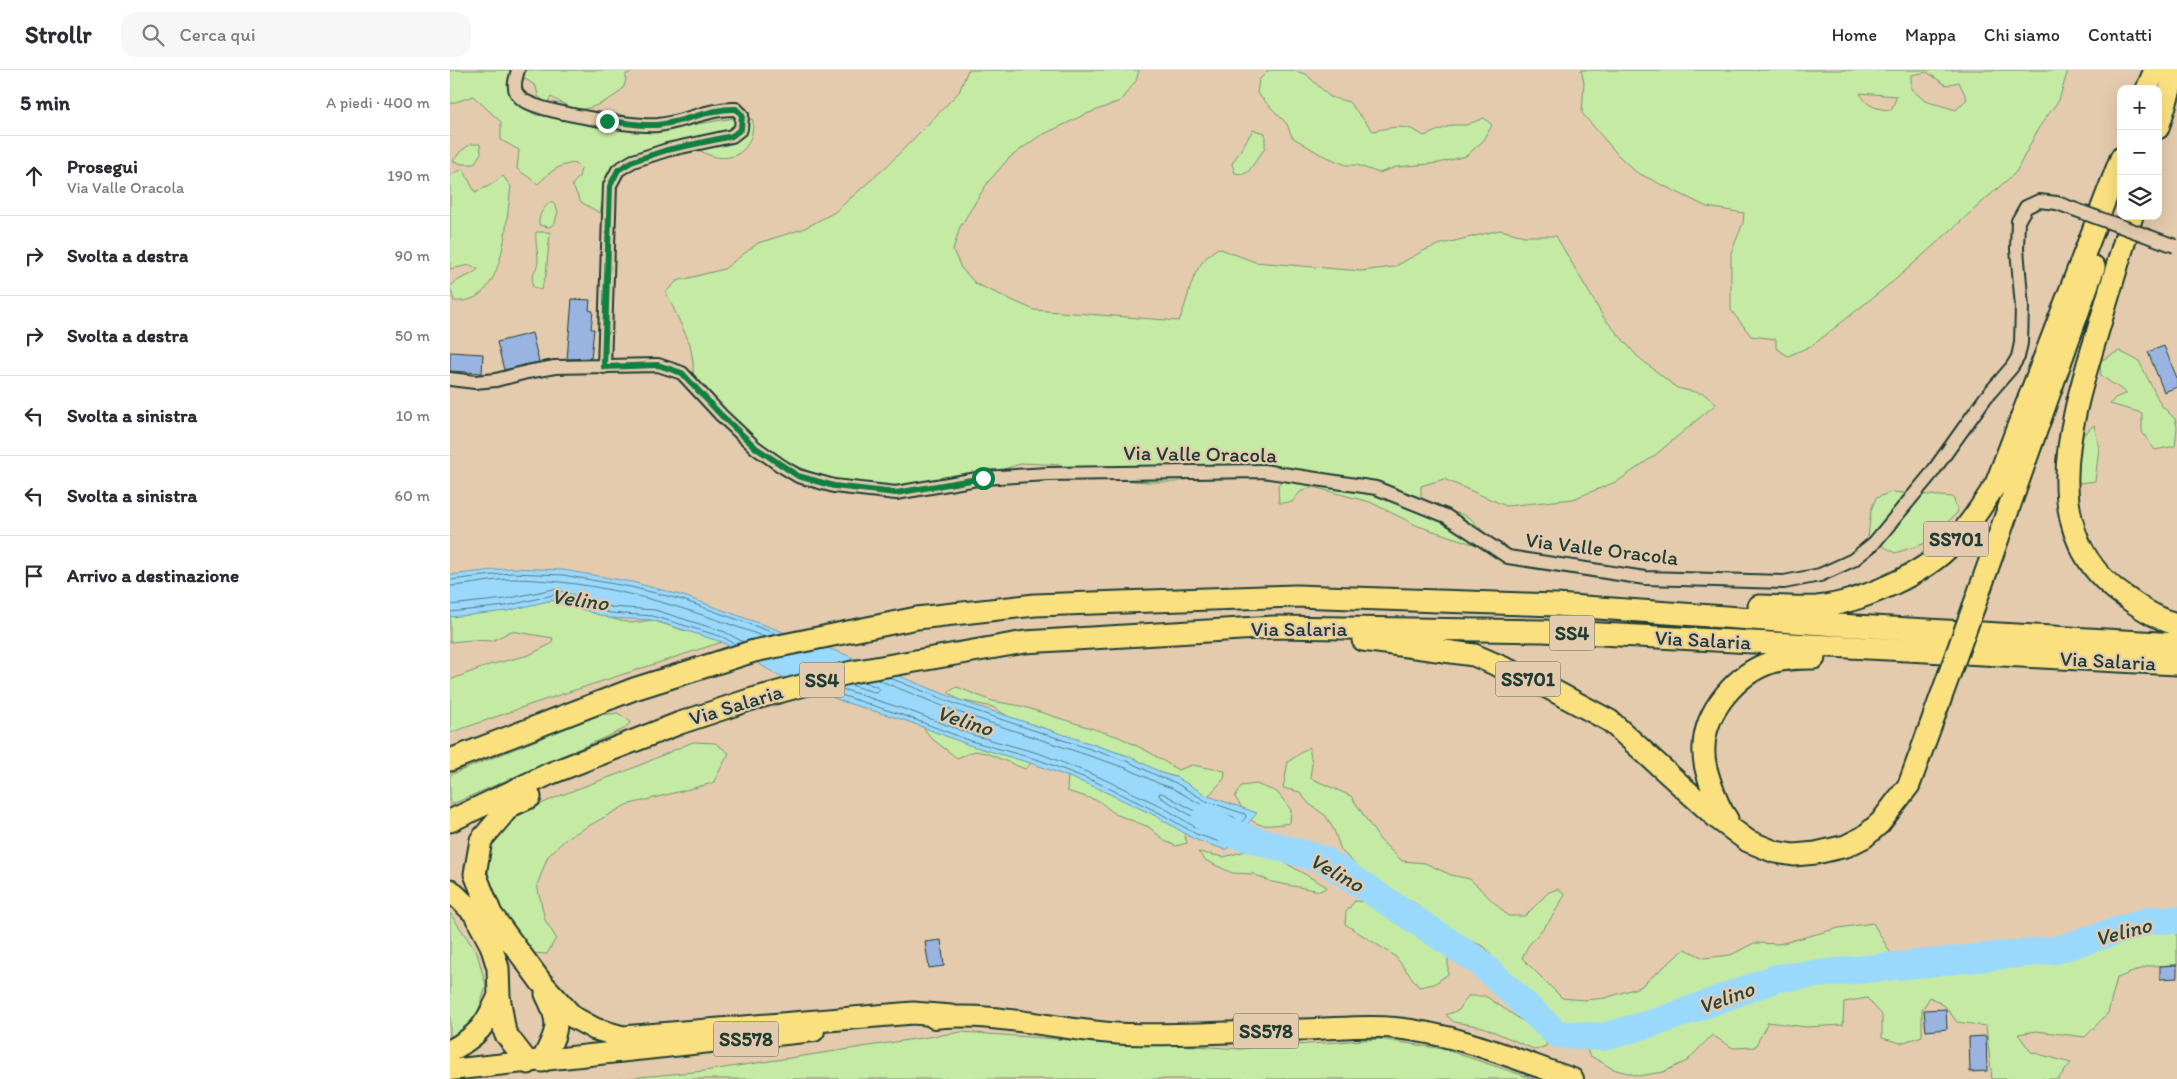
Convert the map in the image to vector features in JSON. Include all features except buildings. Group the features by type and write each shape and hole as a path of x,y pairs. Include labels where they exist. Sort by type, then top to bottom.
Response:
{"highway":[{"path":"2149,85 2155,70"},
{"path":"2158,85 2164,70"},
{"path":"2162,115 2176,70"},
{"name":"SS701","path":"1556,605 1818,606 1867,594 1891,584 1933,560 1952,544 1979,511 1996,484 2117,168"},
{"name":"SS701","path":"2117,202 1974,606 1949,675 1909,785 1880,823 1864,837 1840,847 1794,855 1775,852 1762,847 1748,841 1737,831 1723,814 1716,801 1705,768 1704,747 1708,724 1735,684 1752,670 1771,662 1792,658 2014,663 2144,662"},
{"path":"2131,220 2082,383 2072,424 2067,459 2068,508 2075,532 2085,555 2103,579 2119,593 2144,610 2177,624"},
{"name":"Via Salaria","path":"452,758 634,689 754,651 917,618 1035,605 1296,596 1556,605 1857,626 2177,644"},
{"name":"SS701","path":"1274,628 1474,655 1543,685 1610,721 1717,818 1737,831"},
{"name":"Via Salaria","path":"450,821 549,774 671,726 748,700 852,672 1025,642 1274,628 1543,631 2177,664"},
{"path":"671,726 649,747 510,806 481,840 475,874 491,914 541,982 573,1017 595,1029 623,1037 913,1013 951,1016"},
{"path":"450,890 474,914 491,945 498,968 499,996 505,1033 535,1062 555,1036 556,1014 541,982"},
{"path":"450,1051 473,1038 488,1020 499,996"}],"main road":[{"name":"SS578","path":"450,1070 951,1016 1124,1034 1180,1035 1344,1028 1395,1028 1448,1037 1498,1051 1574,1079"}],"street":[{"path":"518,70 514,82 516,93 525,102 543,108 607,121 657,125 704,115 724,108 736,109 742,115 741,129 732,136 667,150 633,161 618,170 610,186 604,367"},
{"name":"Via Valle Oracola","path":"450,379 475,382 496,380 527,372 555,368 658,365 682,373 721,415 756,448 798,476 834,486 896,493 983,478 1048,474 1263,471 1376,488 1446,516 1508,557 1645,578 1784,582 1820,575 1853,560 1874,543 1931,474 1986,397 2012,367 2018,357 2022,334 2022,307 2017,249 2018,221 2026,207 2039,201 2057,203 2176,246"}],"green space":[{"path":"450,70 512,70 509,88 518,105 536,115 595,123 671,128 735,118 735,126 732,132 618,164 609,172 600,213 581,202 572,185 579,177 581,169 575,163 563,165 554,170 538,184 517,169 519,150 501,140 501,122 473,96 450,104"},
{"path":"523,70 636,70 626,74 624,86 617,94 598,105 580,109 568,106 551,97 547,104 538,96 536,86 521,76"},
{"path":"968,70 1139,70 1136,81 1120,101 1084,115 1038,137 1009,158 988,182 960,227 953,250 961,268 976,284 1034,310 1179,321 1196,272 1209,255 1218,248 1255,262 1361,271 1394,267 1438,245 1500,230 1524,236 1556,236 1604,318 1637,356 1677,388 1704,394 1716,404 1654,456 1618,481 1573,499 1506,506 1444,479 1421,486 1421,500 1432,512 1452,512 1467,516 1479,526 1490,542 1473,544 1418,526 1370,502 1313,487 1300,492 1292,502 1279,503 1278,485 1285,477 1215,472 1176,482 1148,482 1073,477 1062,465 1024,463 990,473 962,474 936,481 876,486 829,479 791,464 737,425 712,414 694,396 693,362 690,344 666,292 677,281 724,269 758,243 803,229 835,212 888,165 959,92"},
{"path":"1269,70 1290,70 1306,74 1330,97 1349,102 1373,131 1400,127 1411,129 1424,136 1452,125 1466,125 1484,118 1492,125 1484,140 1466,156 1439,163 1396,167 1379,173 1357,165 1346,165 1320,154 1292,137 1287,124 1257,93 1259,80"},
{"path":"1581,70 2068,70 2059,100 2039,127 2016,172 1896,279 1813,345 1788,356 1776,348 1776,339 1751,336 1731,310 1731,253 1743,223 1744,213 1707,207 1636,172 1618,155 1582,113 1584,82","holes":["1927,72 1946,85 1959,82 1967,99 1956,110 1925,101 1911,89 1911,75","1860,93 1897,96 1891,110 1881,109 1869,104"]},
{"path":"750,119 753,120 749,142 736,155 717,157 696,148 704,141 733,141 742,134"},
{"path":"1253,130 1265,133 1265,148 1248,172 1243,174 1235,173 1232,164"},
{"path":"471,144 480,144 481,153 474,164 462,164 453,161 461,151"},
{"path":"463,169 475,192 489,186 503,176 511,187 504,241 500,260 493,277 484,290 471,299 454,301 450,287 456,281 478,269 470,265 450,269 450,175"},
{"path":"552,201 558,211 555,223 549,227 539,225 539,217 542,211"},
{"path":"536,232 550,232 546,275 541,290 533,287 532,281 538,260"},
{"path":"2119,351 2139,361 2161,405 2175,419 2177,427 2175,446 2155,450 2142,432 2142,413 2110,404 2115,398 2127,393 2101,376 2100,361"},
{"path":"2094,425 2099,448 2095,481 2079,483 2077,473 2077,441"},
{"path":"1891,492 1953,497 1958,512 1926,543 1895,553 1868,537 1871,510 1876,498"},
{"path":"559,600 585,605 609,618 631,623 652,620 686,631 702,631 722,642 450,733 450,680 489,665 529,655 551,644 553,638 511,631 492,641 450,642 450,611"},
{"path":"957,687 992,701 1021,706 1119,737 1149,752 1178,770 1192,765 1225,771 1224,779 1208,796 1192,794 1176,777 1164,774 1131,757 1009,717 993,707 959,700 948,692"},
{"path":"618,713 631,722 622,730 450,805 450,775 599,715"},
{"path":"919,721 1014,754 1031,763 1025,769 986,753 975,751 957,758 931,738"},
{"path":"693,742 715,743 729,753 713,783 626,805 567,838 548,856 537,885 545,920 556,938 547,954 532,953 505,919 493,893 489,880 488,866 491,844 494,837 520,815 558,796 633,768"},
{"path":"1309,747 1312,764 1310,778 1351,796 1380,840 1402,861 1425,863 1451,875 1470,879 1508,916 1525,916 1549,892 1558,889 1565,895 1550,920 1528,946 1522,958 1562,998 1584,1000 1605,998 1640,987 1685,949 1704,958 1731,955 1754,943 1779,944 1839,928 1873,923 1891,954 1843,960 1728,986 1682,1004 1602,1029 1572,1027 1546,1013 1504,971 1485,947 1451,932 1416,904 1365,875 1341,850 1334,830 1326,816 1308,803 1300,792 1283,788 1288,762"},
{"path":"1068,773 1086,776 1183,830 1187,843 1176,846 1165,841 1149,827 1115,814 1099,801 1067,791"},
{"path":"1256,784 1277,792 1291,810 1290,823 1262,825 1251,820 1235,797 1241,786"},
{"path":"1246,851 1271,851 1287,864 1327,887 1320,891 1272,882 1253,874 1232,873 1205,860 1198,852 1224,857"},
{"path":"1355,901 1384,903 1408,916 1448,955 1448,974 1434,984 1419,987 1395,956 1345,924 1346,912"},
{"path":"450,913 477,953 486,986 476,1018 460,1032 450,1037"},
{"path":"2177,923 2177,965 2149,966 2117,978 2108,1013 2085,1037 2037,1031 2018,1034 2031,1052 2071,1063 2058,1079 1992,1079 1986,1026 1957,1022 1945,1006 1930,997 1922,1010 1922,1036 1901,1043 1882,1038 1882,1015 1867,998 1844,1002 1843,1025 1806,1027 1768,1022 1755,1047 1733,1048 1712,1035 1687,1061 1663,1072 1638,1076 1613,1069 1589,1055 1586,1047 1642,1035 1755,997 1807,983 2043,955 2117,940 2161,924"},
{"path":"1468,996 1485,996 1547,1037 1546,1046 1536,1050 1483,1027 1454,1022 1446,1015 1459,1010"},
{"path":"961,1032 1123,1044 1165,1044 1240,1049 1379,1039 1443,1049 1534,1079 619,1079 704,1071"}],"water":[{"path":"511,568 563,570 632,582 684,596 844,654 959,700 1131,757 1164,774 1176,777 1208,796 1257,813 1226,850 1194,839 1156,816 1095,787 1037,765 969,745 907,721 844,702 776,674 722,642 652,620 609,618 552,600 507,611 450,617 450,575"}],"waterway":[{"name":"Velino","path":"1206,818 1234,834 1324,860 1479,962 1557,1034 1603,1037 1663,1020 1777,978 2056,950 2152,920 2177,920"}],"route":[{"path":"607,121 657,125 704,115 724,108 736,109 742,115 741,129 732,136 667,150 633,161 618,170 610,186 604,367 658,365 682,373 721,415 756,448 798,476 834,486 873,492 896,493 983,478"}]}
